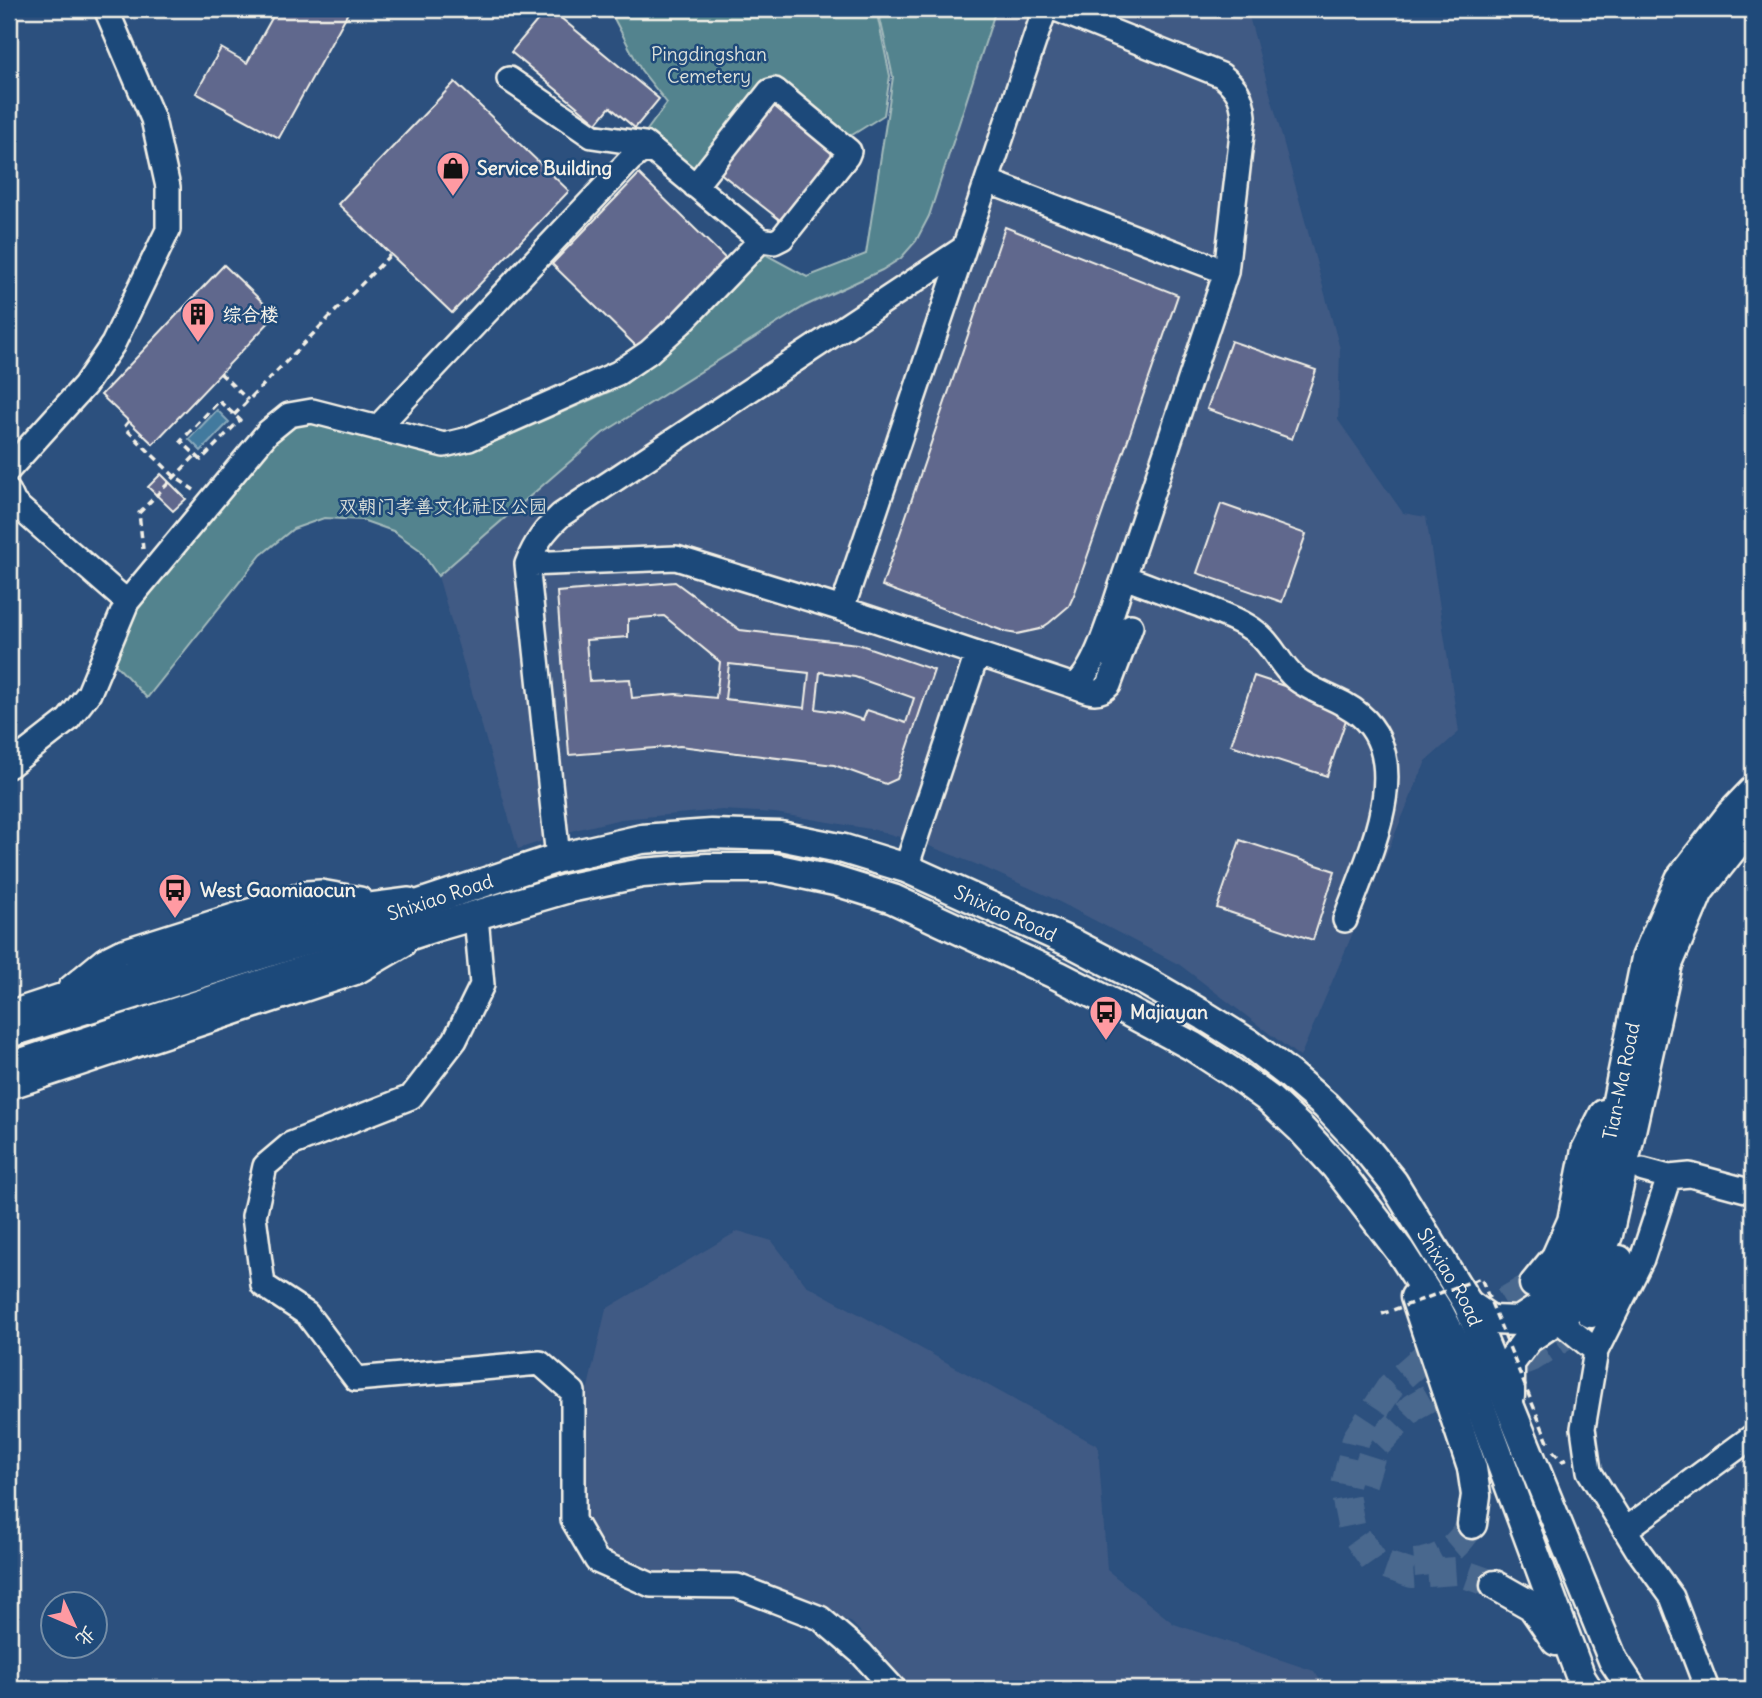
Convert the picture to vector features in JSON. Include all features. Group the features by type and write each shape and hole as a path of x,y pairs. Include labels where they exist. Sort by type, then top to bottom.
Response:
{"main road":[{"name":"Tian-Ma Road","path":"1510,1403 1510,1363 1528,1339 1565,1314 1591,1278 1608,1235 1646,958 1680,879 1730,815 1753,791"},
{"name":"Tian-Ma Road","path":"1468,1304 1491,1320 1518,1321 1551,1300 1574,1268 1591,1228 1630,1086 1668,964 1699,891 1753,824"},
{"name":"Shixiao Road","path":"9,1067 348,942 440,897 558,858 642,839 711,834 780,836 844,849 906,868 1074,944 1145,981 1250,1044 1326,1106 1362,1144 1393,1182 1468,1304 1613,1660 1632,1689"},
{"name":"Shixiao Road","path":"9,1034 348,942 435,927 569,888 630,875 707,868 774,867 835,881 892,899 1114,1004 1192,1046 1269,1099 1343,1175 1401,1251 1439,1312 1461,1355 1584,1684"},
{"path":"1591,1313 1607,1289 1656,1173 1630,1086"},
{"path":"1534,1284 1556,1257 1572,1221 1586,1150 1630,1086"},
{"path":"1401,1251 1472,1468 1476,1495 1472,1524"},
{"path":"1496,1585 1532,1606 1584,1684"}],"street":[{"path":"9,469 85,385 113,344 168,230 168,187 153,119 106,9"},
{"path":"842,609 1045,9"},
{"path":"1056,9 1220,75 1234,85 1243,100 1244,116 1226,272 1124,577 1092,663 1081,681 1074,686"},
{"path":"509,79 592,136 645,144 695,186 761,240 774,242 782,238 848,156 846,147 775,90 770,91 695,186"},
{"path":"377,428 630,160 640,152 652,150"},
{"path":"987,181 1226,272"},
{"path":"9,766 68,720 89,694 127,602 268,432 289,415 312,411 444,445 468,439 618,373 649,352 681,323 761,240"},
{"path":"558,858 527,564 534,546 544,531 561,515 964,248"},
{"path":"9,492 15,503 127,602"},
{"path":"527,564 677,558 842,609 1096,694 1110,685 1131,626"},
{"path":"1124,577 1243,624 1266,641 1293,677 1341,701 1362,716 1376,733 1385,755 1387,781 1383,811 1345,920"},
{"path":"906,868 977,654"},
{"path":"9,1013 315,912 440,897"},
{"path":"476,916 482,985 455,1040 411,1097 291,1144 265,1166 254,1216 263,1284 307,1314 356,1379 540,1363 573,1391 573,1520 597,1561 651,1586 737,1586 820,1618 861,1653 894,1689"},
{"path":"9,1087 357,972 435,927"},
{"path":"1707,1689 1672,1597 1625,1530 1590,1471 1583,1428 1596,1351 1642,1259 1656,1173 1690,1175 1753,1192"},
{"path":"1557,1319 1596,1351"},
{"path":"1625,1530 1753,1436"}],"path":[{"path":"234,415 391,254"},
{"path":"220,373 248,400"},
{"path":"219,401 240,420 201,460 196,455 181,441 219,401"},
{"path":"129,421 124,428 175,477 211,501"},
{"path":"140,559 144,548 139,513 196,455"},
{"path":"1382,1314 1481,1278 1550,1447"}],"shaded area":[{"path":"996,9 1247,9 1340,349 1338,420 1403,513 1426,517 1459,732 1426,761 1300,1057 1180,965 1050,897 983,867 927,845 876,830 775,813 722,810 621,819 575,830 518,849 438,576 603,433 805,306 882,270 901,258 929,216"},
{"path":"217,410 229,422 201,451 189,439"},
{"path":"738,1231 772,1241 806,1285 1098,1446 1107,1570 1174,1624 1314,1671 1326,1689 911,1689 887,1659 852,1623 799,1597 709,1572 650,1574 603,1553 583,1524 587,1392 606,1309"}],"green space":[{"name":"Pingdingshan Cemetery","path":"609,9 876,9 890,76 884,115 844,140 774,76 693,172 645,133 667,103 641,70"},
{"name":"双朝门孝善文化社区公园","path":"878,9 996,9 929,216 916,241 901,258 882,270 805,306 603,433 438,576 420,550 393,531 362,520 324,518 293,529 261,555 147,698 114,663 137,608 272,438 293,426 314,423 443,457 473,451 623,386 688,333 763,253 807,277 866,254 893,77"}],"building":[{"path":"277,9 350,9 279,138 196,93 221,48 247,63"},
{"path":"547,9 659,99 635,128 610,107 597,123 511,52"},
{"name":"Service Building","path":"455,82 569,191 452,313 338,204"},
{"path":"775,101 836,150 780,220 719,172"},
{"path":"639,174 727,260 640,350 552,264"},
{"path":"1005,227 1178,295 1069,606 1040,629 1017,634 882,586"},
{"name":"综合楼","path":"224,265 276,315 153,444 101,395"},
{"path":"1231,341 1316,370 1292,439 1207,409"},
{"path":"161,474 186,499 173,511 148,487"},
{"path":"1221,504 1306,534 1282,602 1197,573"},
{"path":"675,582 740,630 858,644 934,670 897,779 886,784 834,765 680,746 569,755 557,592","holes":["664,616 720,662 716,698 676,694 632,698 630,679 589,681 586,640 628,637 628,619","729,664 809,673 805,708 725,699","820,672 855,677 914,698 906,723 867,710 863,720 816,709"]},
{"path":"1254,676 1350,708 1327,776 1231,745"},
{"path":"1240,840 1335,871 1313,940 1217,908"}],"tunnel":[{"path":"1495,1585 1456,1571 1412,1574 1374,1561 1352,1530 1344,1490 1356,1439 1391,1386 1454,1331 1534,1284"},
{"path":"1363,1483 1374,1448 1413,1407 1437,1393 1533,1357 1569,1334 1590,1314"},
{"path":"1414,1563 1441,1556 1461,1540 1472,1524"}],"place":[{"name":"Service Building","path":"453,198"},
{"name":"综合楼","path":"198,344"},
{"name":"West Gaomiaocun","path":"175,920"},
{"name":"Majiayan","path":"1106,1042"}]}
